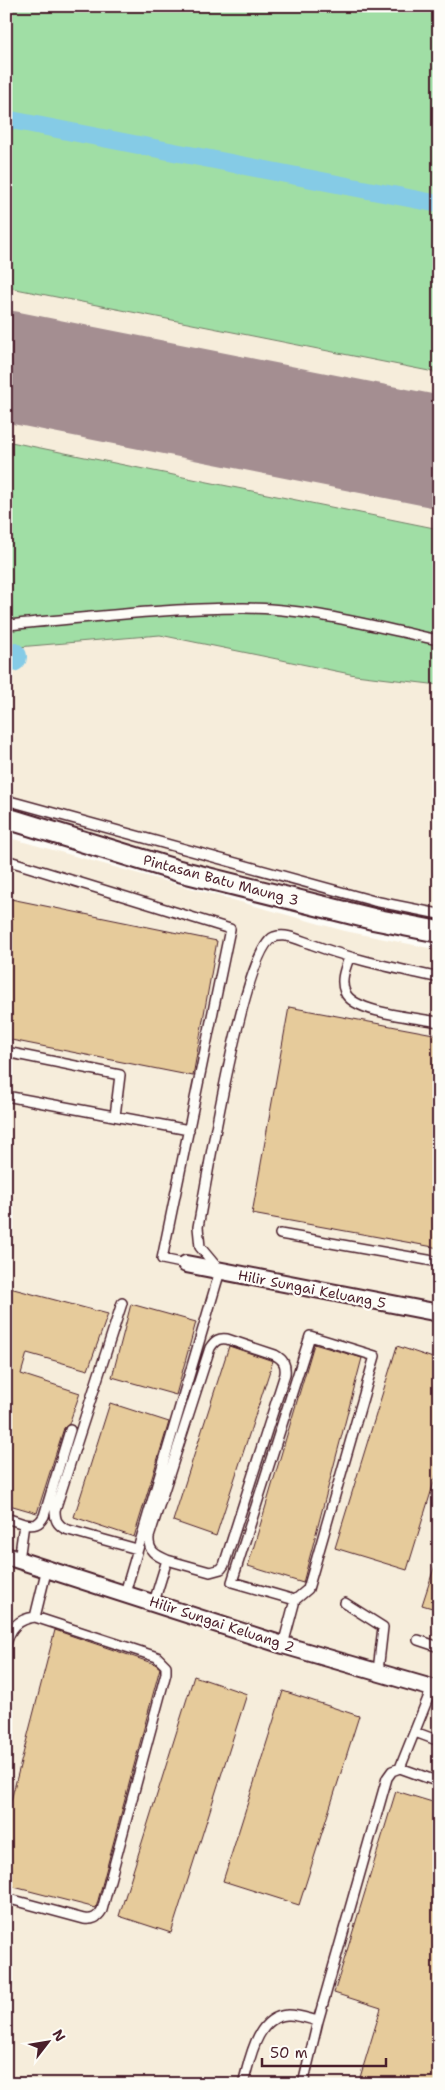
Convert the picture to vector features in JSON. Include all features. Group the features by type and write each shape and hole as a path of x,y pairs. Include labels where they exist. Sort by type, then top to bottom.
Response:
{"street":[{"name":"Pintasan Batu Maung 3","path":"6,818 179,871 439,932"},
{"name":"Hilir Sungai Keluang 5","path":"186,1264 439,1313"},
{"name":"Hilir Sungai Keluang 2","path":"13,1558 125,1592 283,1645 435,1689"}],"lane":[{"path":"6,625 150,613 245,608 308,613 439,640"},
{"path":"6,800 374,900 439,914"},
{"path":"6,860 230,928 162,1259 186,1264"},
{"path":"125,1592 220,1272 200,1247 198,1227 237,1024 262,950 275,937 289,936 349,958 439,978"},
{"path":"349,958 343,975 344,990 353,1002 365,1008 439,1022"},
{"path":"6,1052 120,1075 115,1116"},
{"path":"6,1096 189,1130"},
{"path":"280,1234 439,1262"},
{"path":"122,1303 55,1510 55,1518 59,1525 65,1529 137,1549"},
{"path":"283,1645 295,1600 308,1589 375,1356 310,1336 232,1582 295,1600"},
{"path":"220,1338 275,1355 286,1366 285,1374 224,1565 221,1569 210,1572 168,1560 152,1552 148,1545 149,1537 210,1348 220,1338"},
{"path":"6,1518 24,1524 35,1525 41,1522 70,1430"},
{"path":"13,1558 24,1524"},
{"path":"154,1602 168,1560"},
{"path":"35,1618 47,1568"},
{"path":"345,1603 383,1627 378,1671"},
{"path":"6,1645 10,1631 18,1623 26,1618 35,1618 158,1657 166,1666 166,1673 102,1910 98,1916 91,1920 84,1919 6,1898"},
{"path":"418,1640 439,1647"},
{"path":"400,1768 435,1689"},
{"path":"415,1732 439,1741"},
{"path":"303,2084 318,2021 387,1778 392,1771 400,1768 439,1782"},
{"path":"244,2084 254,2044 270,2020 287,2015 318,2021"}],"shaded area":[{"path":"6,6 439,6 439,924 371,910 181,859 6,806"},
{"path":"6,837 345,931 439,950 439,2084 6,2084"}],"green space":[{"path":"6,6 428,6 439,8 439,373 6,287"},
{"path":"6,441 439,529 439,685 355,675 160,635 6,648"}],"building":[{"path":"6,898 217,941 193,1076 6,1039"},
{"path":"289,1007 439,1035 439,1248 252,1214"},
{"path":"6,1287 108,1314 88,1370 27,1353 21,1374 80,1393 69,1424 64,1428 37,1513 6,1504"},
{"path":"131,1304 196,1322 176,1395 112,1377"},
{"path":"314,1344 362,1358 303,1583 248,1566"},
{"path":"229,1346 273,1361 216,1536 173,1521"},
{"path":"397,1346 439,1360 439,1466 407,1570 335,1548"},
{"path":"110,1403 169,1422 134,1537 74,1517"},
{"path":"436,1562 439,1562 439,1610 422,1605"},
{"path":"55,1630 155,1664 160,1668 96,1908 6,1885 6,1820"},
{"path":"194,1676 247,1694 171,1933 119,1916"},
{"path":"283,1691 359,1716 299,1905 223,1881"},
{"path":"396,1791 439,1804 439,2084 358,2084 381,2008 334,1993"}],"waterway":[{"path":"6,119 439,204"},
{"path":"6,658 12,657"}],"runway":[{"path":"6,366 439,452"}]}
